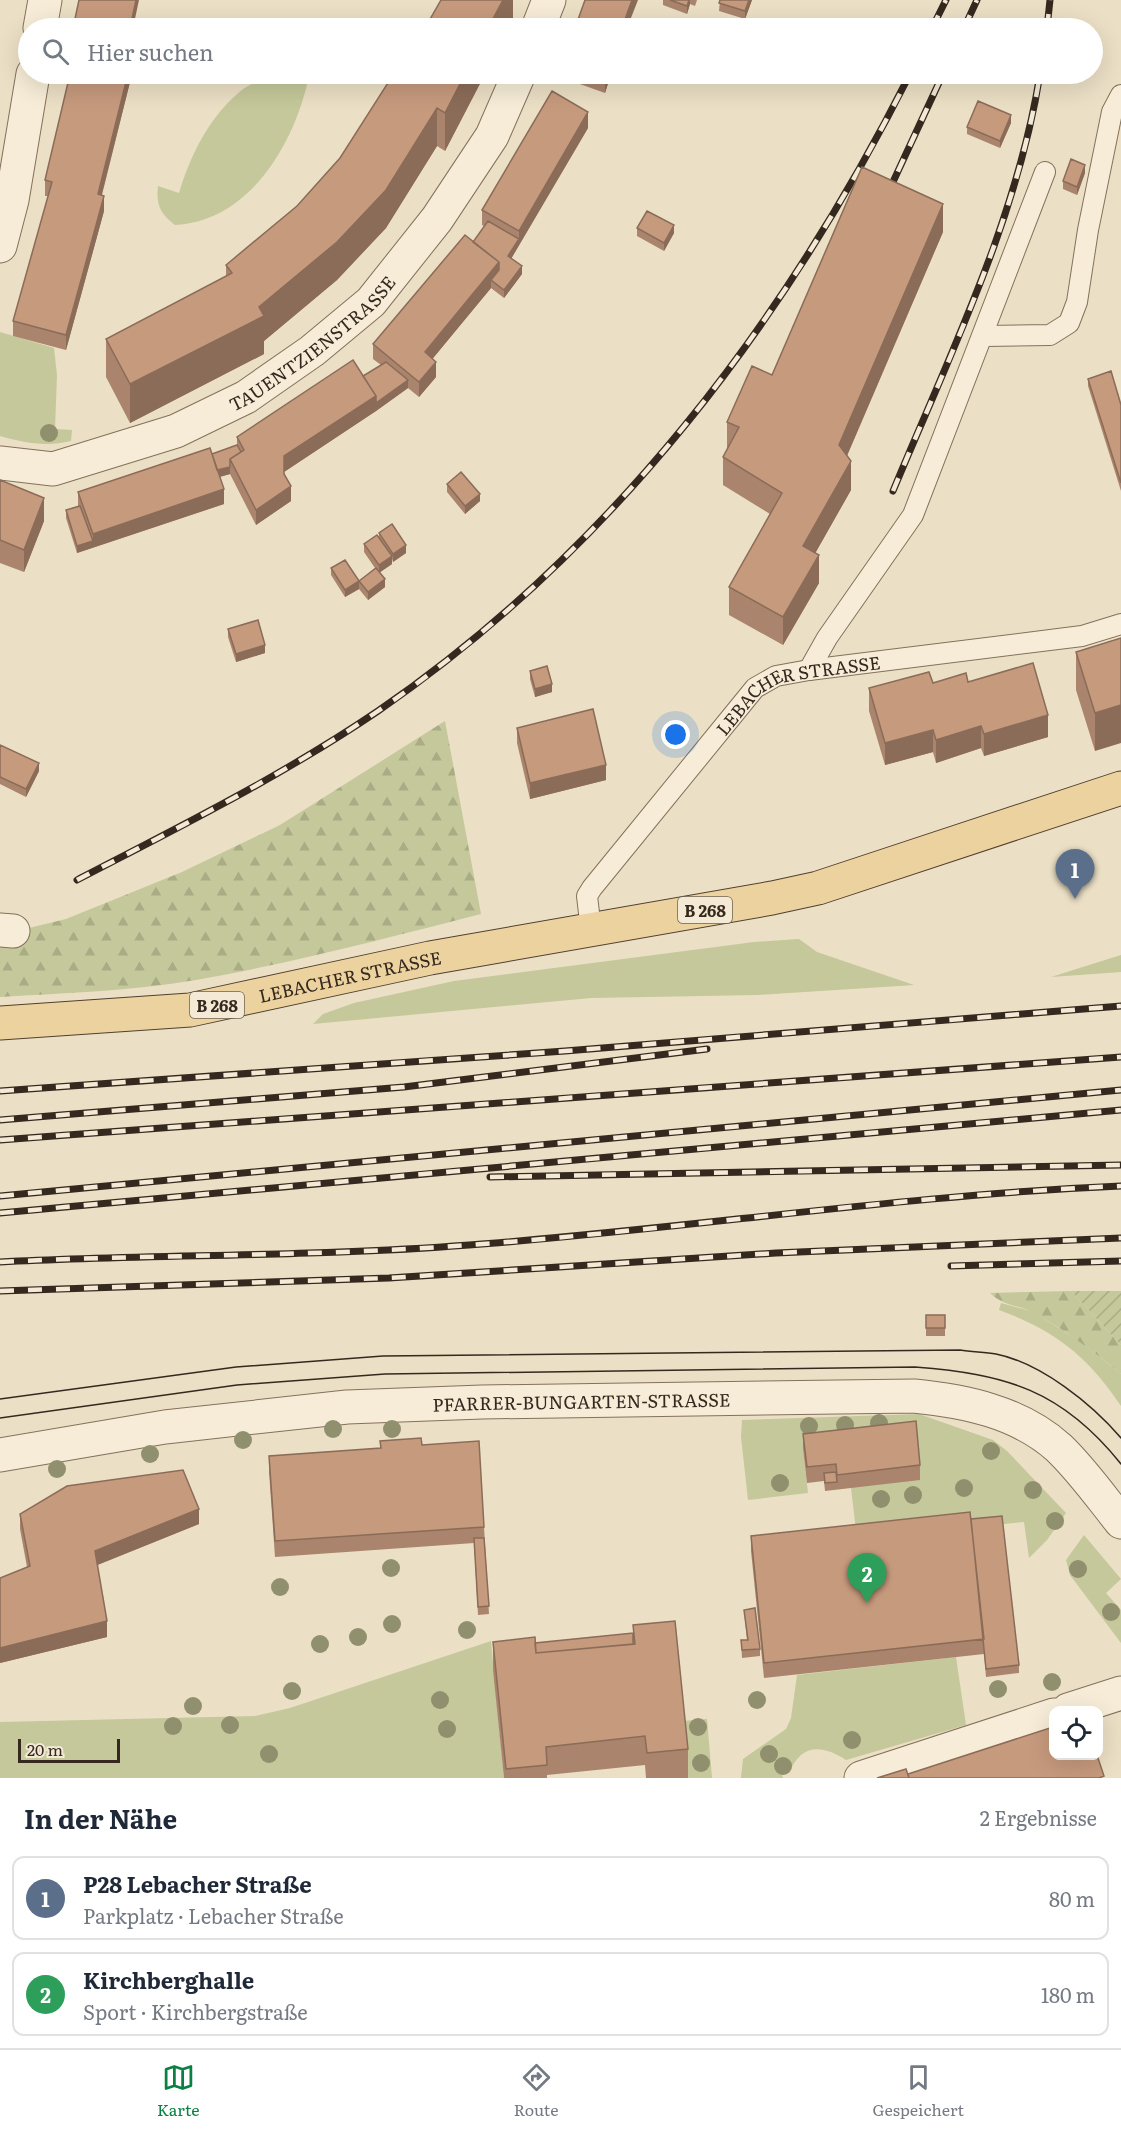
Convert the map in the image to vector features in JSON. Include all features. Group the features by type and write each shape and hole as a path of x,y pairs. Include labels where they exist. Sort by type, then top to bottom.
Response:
{"main road":[{"name":"LEBACHER STRASSE","path":"0,1023 190,1010 430,958 819,888 1121,788"}],"street":[{"path":"42,18 45,0"},
{"path":"542,18 549,0"},
{"path":"0,246 12,200 31,84"},
{"name":"TAUENTZIENSTRASSE","path":"0,463 53,469 176,431 246,397 312,351 371,302 437,219 492,136 515,84"},
{"name":"PFARRER-BUNGARTEN-STRASSE","path":"0,1455 204,1422 347,1407 482,1402 914,1396 976,1406 1006,1416 1033,1431 1057,1447 1121,1522"},
{"path":"1080,1706 1121,1693"},
{"path":"861,1778 1049,1716"}],"lane":[{"path":"984,336 1050,335 1069,323 1077,302 1088,230 1112,112 1121,94"},
{"path":"809,669 827,638 913,515 984,336 1045,172"},
{"name":"LEBACHER STRASSE","path":"591,930 587,896 592,888 755,688 776,676 809,669 1082,636 1121,624"}],"green space":[{"path":"252,84 307,84 293,127 280,152 247,194 226,209 202,220 175,225 160,208 158,186 179,193 188,166 208,128 216,116"},
{"path":"0,332 54,348 57,375 55,429 72,430 71,441 53,444 36,443 0,436"},
{"path":"445,721 481,914 304,958 196,980 123,989 0,997 0,935 66,919 182,872 280,825"},
{"path":"799,939 817,952 914,985 758,995 591,998 313,1024 323,1014 354,1003 454,981 754,942"},
{"path":"1121,955 1121,972 1051,977"},
{"path":"1071,1291 1121,1345 1121,1374 1080,1342 1047,1321 1030,1311 1007,1304 990,1293"},
{"path":"1071,1291 1121,1291 1121,1345"},
{"path":"1001,1303 1034,1312 1082,1343 1121,1374 1121,1406 1109,1388 1082,1359 1037,1326 999,1310"},
{"path":"919,1414 993,1440 1007,1451 1066,1513 1047,1540 1029,1558 1024,1522 857,1539 851,1488 803,1449 808,1493 748,1500 741,1437 742,1420"},
{"path":"1084,1535 1121,1579 1106,1593 1121,1610 1121,1643 1070,1575 1066,1560"},
{"path":"491,1641 504,1778 0,1778 0,1722 255,1716 290,1708"},
{"path":"956,1657 966,1725 846,1760 829,1751 814,1750 800,1756 790,1772 782,1775 783,1778 741,1778 743,1759 786,1729 791,1718 797,1675"},
{"path":"707,1719 712,1778 688,1778 682,1721"}],"building":[{"path":"79,0 136,0 132,18 75,18"},
{"path":"441,0 503,0 493,18 431,18"},
{"path":"585,0 632,0 626,18 579,18"},
{"path":"670,0 689,0 687,6"},
{"path":"720,0 749,0 745,11 719,3"},
{"path":"68,84 126,84 98,194 104,196 66,335 13,321 52,182 45,180"},
{"path":"387,84 460,84 445,113 437,108 386,190 337,242 259,307 264,316 130,384 106,339 232,273 226,265 297,206 340,158"},
{"path":"552,91 588,112 519,231 482,210"},
{"path":"978,101 1011,115 1000,141 967,127"},
{"path":"1071,159 1085,165 1077,187 1063,181"},
{"path":"862,167 943,204 839,445 851,461 803,546 819,555 783,617 729,587 782,493 723,457 739,427 727,422 752,366 772,375"},
{"path":"647,211 674,225 664,243 637,228"},
{"path":"488,221 519,239 508,256 522,266 504,290 491,280 499,270 499,262 473,242"},
{"path":"465,235 499,262 425,352 436,362 419,382 373,344"},
{"path":"353,360 376,396 284,456 284,474 291,486 256,510 230,459 244,450 237,437"},
{"path":"386,362 408,380 376,403 376,396 363,376"},
{"path":"1111,371 1121,405 1121,483 1088,379"},
{"path":"237,445 241,452 230,459 230,467 217,470 212,454"},
{"path":"210,448 224,489 93,534 78,492"},
{"path":"461,472 480,494 465,506 447,484"},
{"path":"0,480 44,498 24,550 0,540"},
{"path":"80,506 93,541 77,546 66,510"},
{"path":"392,524 406,545 393,554 379,533"},
{"path":"377,535 392,556 379,565 364,544"},
{"path":"345,560 359,581 345,590 331,568"},
{"path":"376,568 385,579 368,592 359,581"},
{"path":"258,620 265,645 236,654 228,629"},
{"path":"1121,638 1121,705 1095,713 1076,652"},
{"path":"1033,663 1048,715 984,734 981,726 936,740 933,730 885,743 869,688 929,672 933,683 966,673 968,682"},
{"path":"547,666 552,684 535,689 530,671"},
{"path":"593,709 606,765 530,783 517,728"},
{"path":"0,745 39,763 26,789 0,777"},
{"path":"926,1315 945,1315 945,1328 926,1328"},
{"path":"916,1421 920,1465 837,1475 836,1464 807,1467 803,1434"},
{"path":"421,1438 422,1445 479,1441 484,1527 275,1541 269,1456 381,1448 380,1441"},
{"path":"183,1470 199,1509 95,1551 107,1621 0,1648 0,1578 30,1566 20,1514 67,1486"},
{"path":"836,1472 837,1482 825,1483 824,1473"},
{"path":"970,1512 984,1639 764,1663 751,1536"},
{"path":"1002,1516 1019,1665 986,1669 971,1519"},
{"path":"474,1538 484,1538 489,1606 478,1607"},
{"path":"755,1608 760,1649 742,1650 741,1640 748,1640 744,1610"},
{"path":"675,1621 688,1749 647,1753 645,1736 546,1747 547,1765 506,1769 493,1642 535,1637 536,1653 635,1644 633,1625"},
{"path":"633,1633 633,1644 536,1653 535,1643"},
{"path":"1049,1728 1049,1760 1099,1760 1104,1776 1099,1778 909,1778 908,1774"},
{"path":"906,1769 909,1778 877,1778"}],"tram line":[{"path":"0,1399 236,1367 383,1356 960,1350 996,1354 1030,1366 1081,1399 1121,1438"},
{"path":"0,1418 237,1385 385,1374 915,1367 977,1375 1005,1381 1030,1390 1077,1419 1121,1464"}],"railway":[{"path":"937,18 946,0"},
{"path":"969,18 977,0"},
{"path":"1048,18 1050,0"},
{"path":"77,880 230,800 342,735 463,648 542,579 615,505 684,426 748,343 806,256 861,167 905,84"},
{"path":"886,197 938,84"},
{"path":"893,491 979,287 998,235 1015,182 1038,84"},
{"path":"0,1091 565,1051 1121,1006"},
{"path":"0,1120 404,1087 707,1049"},
{"path":"0,1140 1121,1057"},
{"path":"0,1196 1121,1090"},
{"path":"0,1213 1121,1110"},
{"path":"490,1177 1121,1165"},
{"path":"0,1262 410,1249 551,1238 876,1204 1039,1190 1121,1186"},
{"path":"0,1291 389,1278 776,1253 1121,1238"},
{"path":"951,1266 1121,1261"}],"place":[{"name":"P28 Lebacher Straße","path":"1075,899"},
{"name":"Kirchberghalle","path":"867,1603"}]}
